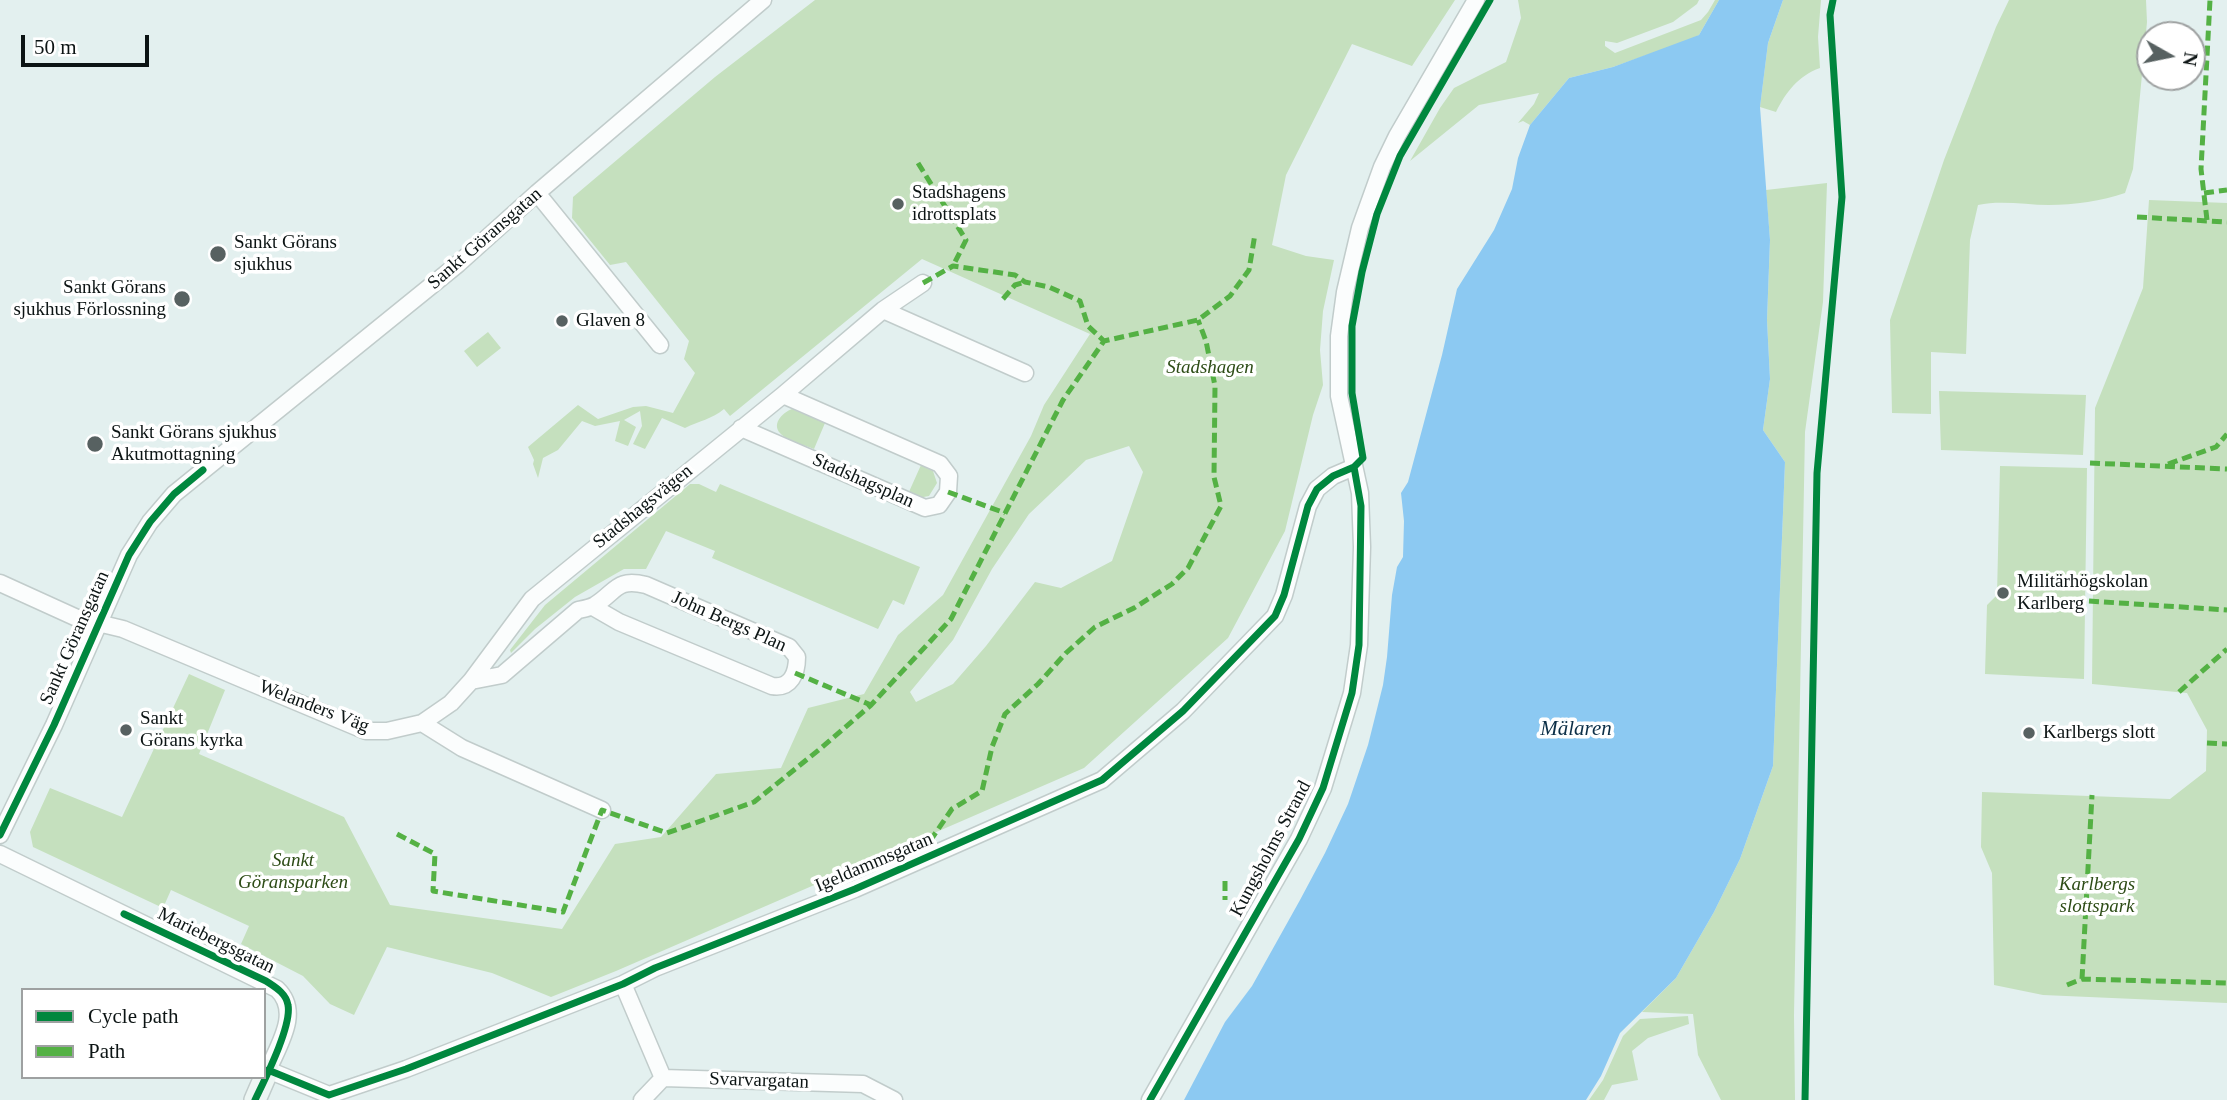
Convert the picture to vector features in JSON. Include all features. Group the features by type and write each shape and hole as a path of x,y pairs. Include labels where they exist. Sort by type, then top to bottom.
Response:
{"street":[{"name":"Sankt Göransgatan","path":"0,835 54,725 129,555 149,522 174,494 458,264 763,0"},
{"name":"Kungsholms Strand","path":"1150,1100 1299,839 1323,788 1352,693 1359,645 1362,506 1339,396 1338,367 1344,303 1353,256 1382,167 1402,126 1476,0"},
{"path":"537,193 660,345"},
{"name":"Stadshagsvägen","path":"422,723 451,703 471,681 532,598 783,395 883,310 923,283"},
{"path":"883,310 1025,373"},
{"name":"Stadshagsplan","path":"741,428 925,508 939,505 948,492 949,476 940,464 783,395"},
{"name":"Igeldammsgatan","path":"268,1070 329,1096 406,1069 623,984 655,968 855,889 1102,780 1183,711 1275,616 1284,595 1308,506 1317,489 1333,477 1354,467"},
{"name":"John Bergs Plan","path":"471,681 502,675 578,610 593,607 615,588 631,581 789,647 797,657 795,673 785,685 772,686 619,622 593,607"},
{"name":"Welanders Väg","path":"0,583 77,618 123,629 366,731 387,731 422,723"},
{"path":"422,723 462,748 602,810"},
{"name":"Mariebergsgatan","path":"0,854 277,989 288,1004 289,1020 268,1070"},
{"path":"623,984 663,1078 642,1100"},
{"path":"266,1075 268,1070"},
{"name":"Svarvargatan","path":"663,1078 863,1084 894,1100"},
{"path":"256,1100 264,1079"}],"green space":[{"path":"815,0 1455,0 1412,66 1352,44 1286,175 1272,245 1306,256 1334,260 1323,311 1320,350 1323,385 1313,415 1285,531 1228,638 1084,768 551,997 492,973 387,947 354,1015 330,1004 303,976 241,944 249,926 171,890 163,908 33,847 30,832 50,788 122,817 189,674 225,690 199,754 344,817 390,905 562,929 615,844 661,837 716,774 781,768 808,708 864,694 898,635 943,595 1031,436 1044,405 1090,334 922,259 730,416 724,409 685,428 662,418 645,449 633,444 642,426 640,411 624,420 636,427 628,446 615,441 620,421 595,426 582,421 558,450 543,458 538,478 528,447 578,405 598,419 633,407 646,406 673,413 695,373 684,359 689,341 626,262 610,265 572,218 573,197 715,77","holes":["1129,446 1143,472 1112,561 1061,588 1035,582 953,684 916,702 910,692 953,640 992,569 1029,514 1086,460"]},
{"path":"1518,0 1699,0 1673,22 1617,43 1605,41 1605,46 1615,53 1701,20 1715,0 1719,0 1699,35 1613,67 1569,78 1530,125 1523,121 1518,123 1534,104 1539,93 1479,105 1410,161 1454,88 1506,62 1521,18"},
{"path":"1783,0 1821,0 1818,37 1820,68 1805,75 1794,86 1776,112 1760,107 1768,43"},
{"path":"2009,0 2146,0 2147,21 2136,21 2136,91 2140,91 2133,169 2125,193 2107,198 2058,205 1978,205 1970,240 1966,354 1931,352 1931,414 1892,413 1890,320 1944,160"},
{"path":"1827,183 1823,302 1805,432 1794,1015 1795,1100 1721,1100 1698,1055 1693,1014 1642,1012 1676,978 1714,912 1740,859 1773,766 1785,462 1763,430 1770,379 1767,320 1770,240 1766,190"},
{"name":"Karlbergs slottspark","path":"2149,200 2227,203 2227,1003 2043,995 1994,985 1992,873 1981,847 1982,792 2170,799 2206,771 2207,730 2187,693 2092,684 2095,408 2143,288"},
{"path":"488,332 501,348 477,367 464,351"},
{"path":"1939,391 2086,395 2083,455 1941,450"},
{"path":"792,409 825,423 814,449 789,440 779,431 777,423"},
{"path":"921,465 933,471 937,483 929,496 918,498 908,494"},
{"path":"2000,466 2087,468 2084,679 1985,674 1987,605 1997,595"},
{"path":"690,484 699,484 716,492 720,484 920,567 904,605 893,600 878,629 712,558 715,551 666,531 646,569 624,569 575,597 535,629 511,653 510,650 545,605"},
{"path":"1688,1016 1689,1024 1648,1038 1632,1051 1638,1080 1612,1085 1604,1100 1589,1100 1603,1080 1623,1036 1640,1019"}],"water":[{"name":"Mälaren","path":"1719,0 1783,0 1768,43 1760,107 1770,240 1767,320 1770,379 1763,430 1785,462 1773,766 1740,859 1714,912 1676,978 1620,1033 1601,1076 1586,1100 1184,1100 1225,1022 1252,986 1300,900 1348,804 1368,745 1383,685 1392,595 1397,567 1403,557 1404,521 1401,493 1408,482 1457,289 1494,230 1512,189 1518,158 1530,125 1569,78 1613,67 1699,35"}],"marked path":[{"path":"2207,220 2201,169 2210,0"},
{"path":"918,163 966,240 953,266"},
{"path":"2204,193 2227,190"},
{"path":"2137,217 2227,222"},
{"path":"397,834 435,854 433,891 563,912 602,810 667,833 754,802 871,705 951,619 1063,400 1104,341 1198,320 1230,296 1249,270 1255,234"},
{"path":"923,283 953,266 1015,275 1025,282 1049,287 1080,301 1088,326 1104,341"},
{"path":"1003,299 1015,285 1025,282"},
{"path":"930,841 952,809 982,791 992,747 1005,714 1095,627 1134,608 1172,584 1188,568 1221,506 1214,477 1215,386 1206,341 1198,320"},
{"path":"2168,464 2216,447 2227,434"},
{"path":"2090,463 2227,469"},
{"path":"948,492 1005,513"},
{"path":"2089,601 2227,610"},
{"path":"2179,692 2227,649"},
{"path":"795,673 871,705"},
{"path":"2207,743 2227,744"},
{"path":"2082,979 2092,795"},
{"path":"1225,881 1225,900"},
{"path":"2067,985 2082,979 2227,983"}],"cycle path":[{"path":"268,1070 329,1095 406,1069 623,984 655,968 855,889 1102,780 1183,711 1275,616 1284,595 1308,506 1317,489 1333,476 1354,467 1363,458 1352,393 1352,326 1377,214 1400,156 1490,0"},
{"path":"1805,1100 1817,473 1842,197 1830,15 1833,0"},
{"path":"1150,1100 1299,839 1323,788 1352,693 1359,645 1361,506 1354,467"},
{"path":"0,835 54,725 129,555 150,522 174,494 203,470"},
{"path":"124,914 266,981 280,991 288,1005 288,1014 277,1052 266,1076"},
{"path":"255,1100 265,1079"}],"place":[{"name":"Stadshagens idrottsplats","path":"898,204"},
{"name":"Sankt Görans sjukhus","path":"218,254"},
{"name":"Sankt Görans sjukhus Förlossning","path":"182,299"},
{"name":"Glaven 8","path":"562,321"},
{"name":"Sankt Görans sjukhus Akutmottagning","path":"95,444"},
{"name":"Militärhögskolan Karlberg","path":"2003,593"},
{"name":"Sankt Görans kyrka","path":"126,730"},
{"name":"Karlbergs slott","path":"2029,733"}],"park label":[{"name":"Stadshagen","path":"1210,368"},
{"name":"Sankt Göransparken","path":"293,872"}]}
